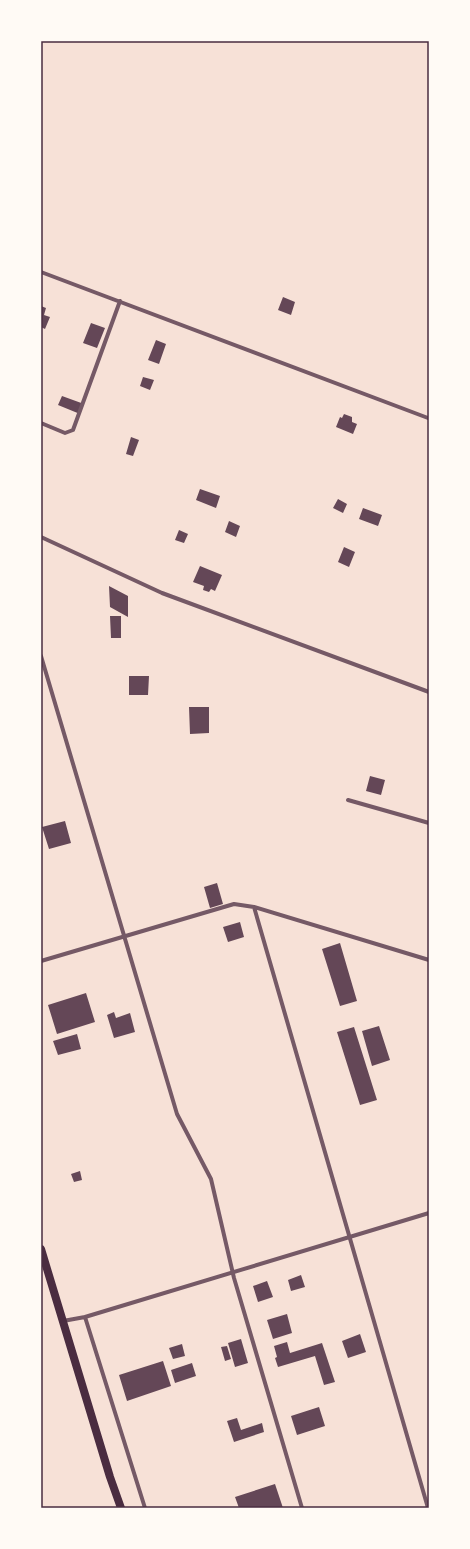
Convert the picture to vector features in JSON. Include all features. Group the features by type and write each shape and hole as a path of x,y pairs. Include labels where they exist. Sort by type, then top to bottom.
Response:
{"highway":[{"path":"41,1249 44,1268 63,1321 110,1477 121,1508"}],"street":[{"path":"41,272 428,418"},
{"path":"41,423 65,434 73,430 120,301"},
{"path":"41,537 162,593 429,692"},
{"path":"41,656 177,1114 211,1179 233,1272 302,1508"},
{"path":"348,800 429,823"},
{"path":"41,961 234,904 254,907 429,960"},
{"path":"254,907 428,1508"},
{"path":"63,1321 86,1317 429,1213"},
{"path":"86,1317 145,1508"}],"building":[{"path":"283,297 295,302 291,315 278,310"},
{"path":"41,306 46,308 44,315 50,317 45,329 41,327"},
{"path":"91,323 105,328 97,348 83,343"},
{"path":"156,340 166,344 159,364 148,360"},
{"path":"143,377 154,380 150,390 140,386"},
{"path":"62,396 84,404 80,414 58,405"},
{"path":"344,414 352,417 352,422 357,424 353,434 336,427 340,417 342,418"},
{"path":"131,437 139,440 133,456 126,454"},
{"path":"200,489 220,496 216,508 196,500"},
{"path":"338,499 347,504 343,513 333,508"},
{"path":"363,508 382,515 378,526 359,519"},
{"path":"229,521 240,526 236,537 225,532"},
{"path":"179,530 188,534 184,543 175,540"},
{"path":"344,547 355,552 349,567 338,562"},
{"path":"200,566 222,575 215,591 211,589 209,592 203,590 204,586 193,582"},
{"path":"109,586 128,596 128,617 110,607"},
{"path":"110,616 121,616 121,638 111,638"},
{"path":"129,676 149,676 148,695 129,695"},
{"path":"189,707 209,707 209,733 190,734"},
{"path":"370,776 385,780 381,795 366,791"},
{"path":"65,821 71,843 49,849 42,827"},
{"path":"217,883 223,904 210,908 204,887"},
{"path":"240,922 244,937 228,942 223,927"},
{"path":"340,943 357,1001 340,1006 322,949"},
{"path":"86,993 95,1022 57,1034 48,1005"},
{"path":"114,1012 116,1018 130,1013 135,1032 114,1038 107,1015"},
{"path":"379,1026 390,1060 372,1066 362,1031"},
{"path":"354,1027 377,1100 360,1105 337,1032"},
{"path":"77,1034 81,1049 58,1055 53,1041"},
{"path":"80,1171 82,1180 74,1182 71,1174"},
{"path":"301,1275 305,1287 291,1291 288,1280"},
{"path":"267,1281 273,1297 258,1302 253,1286"},
{"path":"287,1314 292,1333 273,1339 267,1320"},
{"path":"360,1334 366,1352 348,1358 342,1341"},
{"path":"241,1339 248,1363 235,1367 228,1343"},
{"path":"287,1342 290,1353 322,1343 335,1382 324,1385 315,1356 278,1367 275,1358 277,1357 274,1346"},
{"path":"182,1344 185,1356 173,1359 169,1348"},
{"path":"227,1346 231,1359 225,1361 221,1347"},
{"path":"163,1361 171,1386 127,1401 119,1375"},
{"path":"192,1363 196,1376 175,1383 171,1370"},
{"path":"319,1407 325,1426 297,1435 291,1416"},
{"path":"237,1418 241,1430 262,1423 264,1432 234,1442 227,1421"},
{"path":"275,1484 283,1508 239,1508 235,1497"}]}
